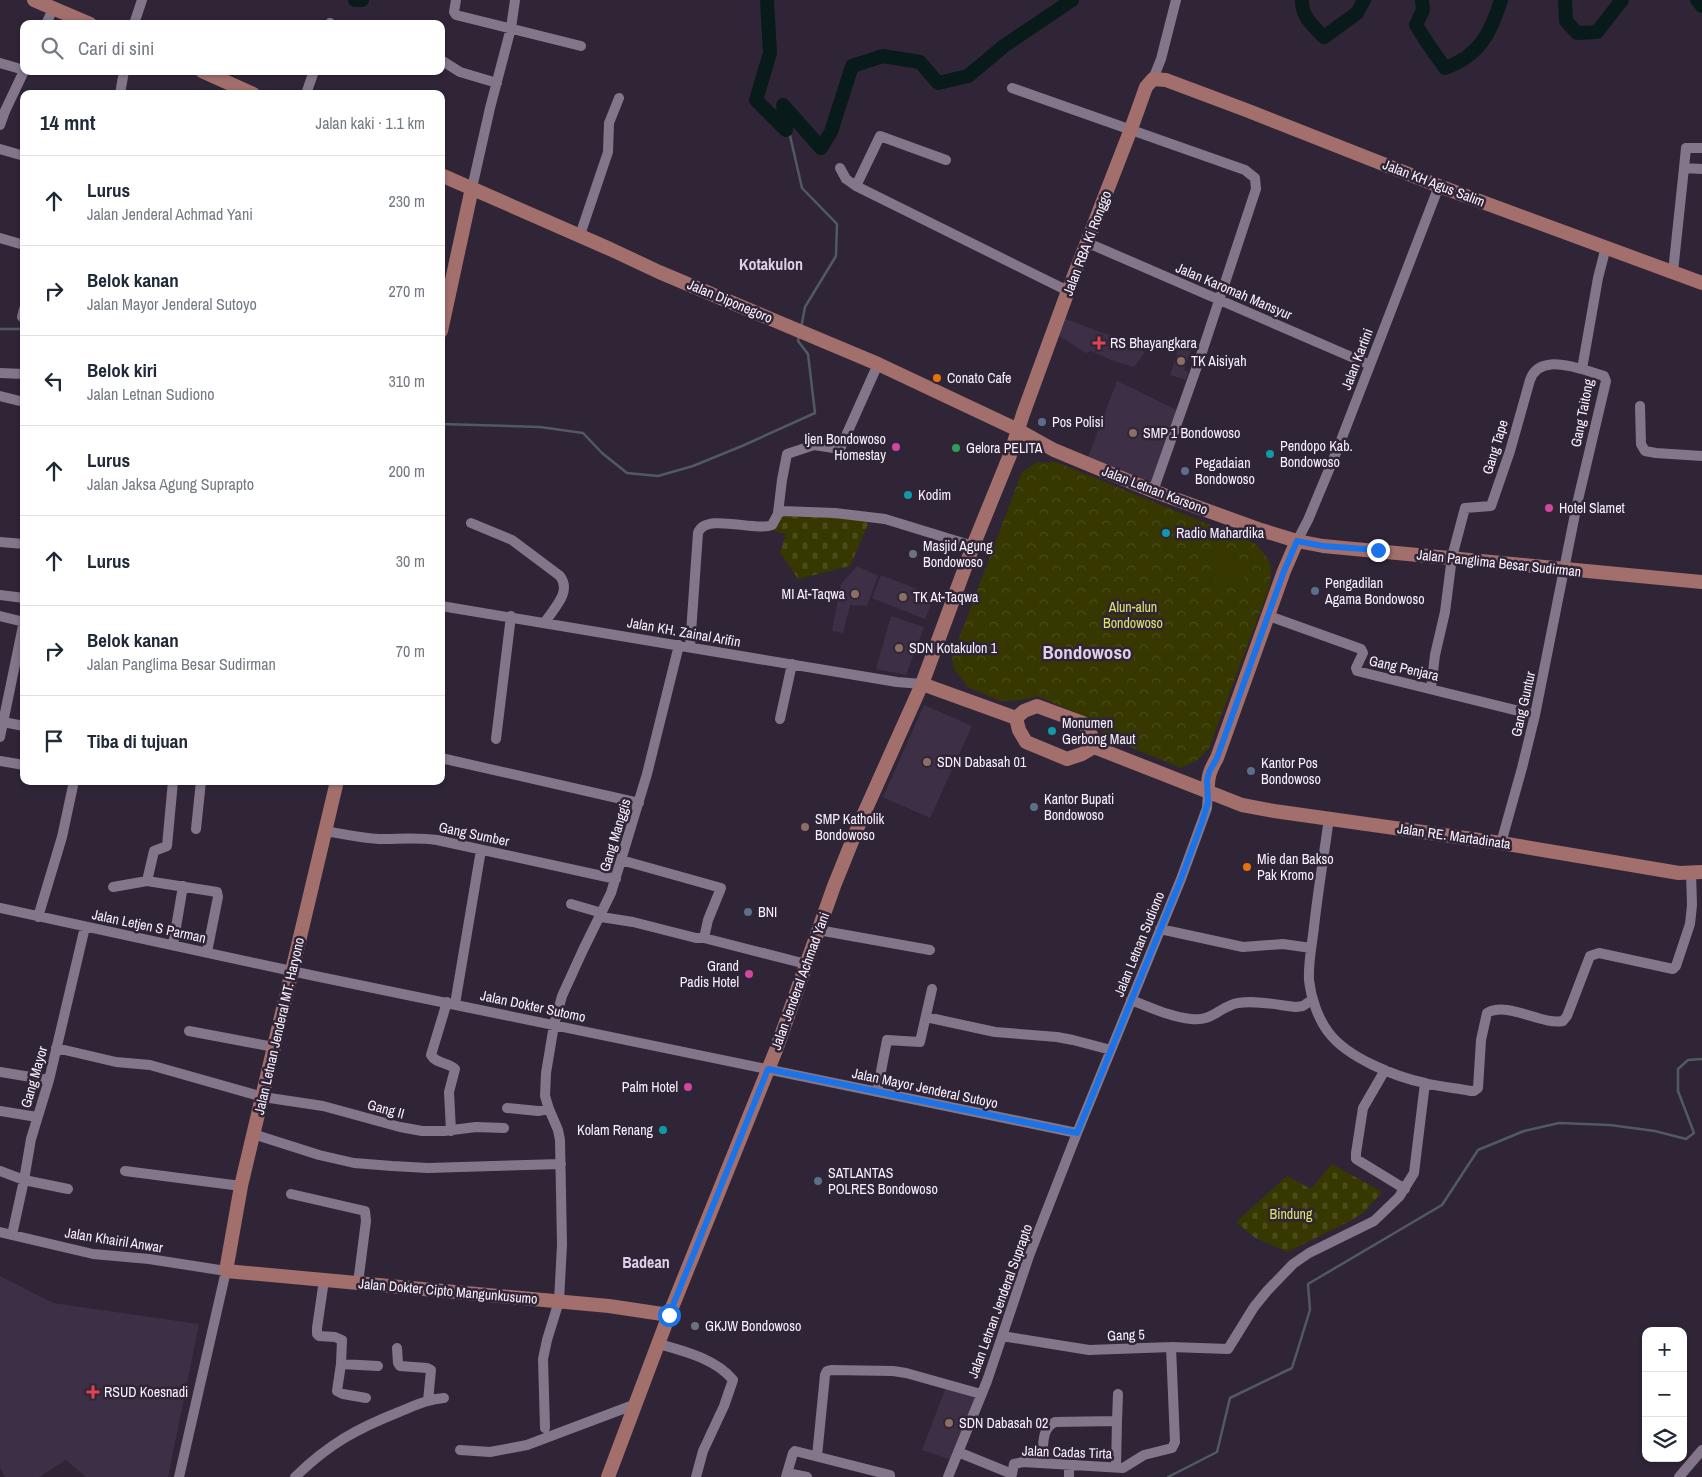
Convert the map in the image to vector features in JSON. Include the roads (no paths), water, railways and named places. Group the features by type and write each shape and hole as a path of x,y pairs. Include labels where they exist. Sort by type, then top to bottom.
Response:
{"main road":[{"path":"34,0 81,20"},
{"path":"211,75 244,90"},
{"name":"Jalan RBA Ki Ronggo","path":"973,546 1007,465 1068,291 1088,243 1146,87 1159,80"},
{"name":"Jalan KH Agus Salim","path":"1159,80 1246,110 1438,186 1606,246 1702,283"},
{"name":"Jalan Diponegoro","path":"445,177 580,235 659,272 878,364 1018,430"},
{"path":"445,313 472,188"},
{"name":"Jalan Letnan Karsono","path":"1018,430 1054,450 1153,491 1260,530 1297,541"},
{"path":"1208,792 1207,780 1209,772 1217,758 1284,571 1297,541"},
{"name":"Jalan Panglima Besar Sudirman","path":"1297,541 1323,546 1702,582"},
{"name":"Jalan Jenderal Achmad Yani","path":"608,1477 669,1315 768,1069 834,886 857,829 922,684 973,546"},
{"path":"922,684 1016,718"},
{"path":"1037,706 1083,724 1090,735 1094,747 1082,754 1067,759 1026,742 1019,730 1016,718 1024,711 1037,706"},
{"name":"Jalan RE. Martadinata","path":"1094,747 1242,805 1500,843 1679,873 1696,872"},
{"name":"Jalan Letnan Jenderal MT. Haryono","path":"226,1271 241,1186 336,785"},
{"name":"Jalan Dokter Cipto Mangunkusumo","path":"226,1271 559,1301 669,1315"}],"street":[{"path":"135,20 142,0"},
{"path":"456,0 454,12 456,15 580,46"},
{"path":"472,188 511,28 516,0"},
{"name":"Jalan RBA Ki Ronggo","path":"1159,80 1160,59 1176,0"},
{"path":"48,20 54,8"},
{"path":"0,63 20,69"},
{"path":"445,63 460,72 497,83"},
{"path":"0,125 22,75"},
{"path":"121,90 123,75"},
{"path":"307,90 313,75"},
{"path":"1012,88 1245,170 1255,178 1256,189 1202,355 1153,491"},
{"path":"580,235 608,152 609,123 619,98"},
{"path":"856,186 880,136 946,160"},
{"path":"1673,272 1686,148 1702,148"},
{"path":"0,149 20,155"},
{"path":"840,168 846,179 856,186 1068,291"},
{"path":"1684,168 1702,169"},
{"name":"Jalan Kartini","path":"1297,541 1316,502 1438,186"},
{"path":"0,238 20,244"},
{"name":"Jalan Karomah Mansyur","path":"1088,243 1370,365"},
{"name":"Gang Taitong","path":"1563,570 1606,378 1582,369 1598,278 1606,246"},
{"name":"Gang Tape","path":"1452,557 1465,508 1491,506 1510,451 1531,375 1540,367 1560,363 1582,369"},
{"path":"878,364 840,449 814,445 787,454 778,513 835,513 878,518 973,546"},
{"path":"0,373 20,374"},
{"path":"0,396 20,401"},
{"path":"1640,406 1641,444 1644,451 1702,456"},
{"name":"Gang Manggis","path":"545,1428 543,1359 559,1301 562,1245 561,1164 558,1130 545,1096 545,1083 554,1024 562,996 611,894 639,803 684,646 700,528 711,523 769,526 773,524 778,513"},
{"path":"471,523 512,540 560,576 564,582 564,593 544,622"},
{"path":"0,542 20,544"},
{"path":"1431,689 1435,655 1445,612 1452,557"},
{"name":"Gang Guntur","path":"1500,843 1522,768 1535,714 1563,570"},
{"path":"0,595 20,598"},
{"name":"Jalan KH. Zainal Arifin","path":"445,607 511,616 897,682 922,684"},
{"path":"0,616 20,620"},
{"path":"496,740 511,616"},
{"name":"Gang Penjara","path":"1268,616 1361,649 1363,653 1356,668 1358,671 1535,714"},
{"path":"0,737 3,722 4,690 20,644"},
{"path":"780,719 792,664"},
{"path":"3,722 20,725"},
{"path":"445,759 639,803"},
{"path":"0,762 20,765"},
{"path":"38,917 62,837 73,785"},
{"path":"147,881 154,851 167,846 173,785"},
{"path":"196,829 201,785"},
{"name":"Jalan Letnan Sudiono","path":"1077,1133 1202,822 1208,805 1208,792"},
{"path":"1329,818 1311,948 1310,981 1313,1000 1330,1034 1351,1053 1368,1063 1425,1084 1474,1091 1478,1088 1481,1040 1487,1014 1492,1011 1504,1010 1558,1022 1563,1021 1567,1016 1590,956 1599,953 1673,970 1690,924 1696,872"},
{"name":"Gang Sumber","path":"325,831 380,839 417,837 430,839 616,878"},
{"path":"451,1131 449,1092 455,1068 435,1060 431,1055 451,1003 481,850"},
{"path":"621,860 721,888 708,920 704,938"},
{"path":"113,887 147,881 215,891 218,894 207,952"},
{"path":"173,945 184,886"},
{"path":"571,904 602,915 806,964"},
{"name":"Jalan Letjen S Parman","path":"0,908 292,971"},
{"name":"Gang Mayor","path":"12,1235 31,1139 49,1080 84,927"},
{"path":"1160,929 1242,947 1283,944 1311,948"},
{"path":"818,930 930,950"},
{"name":"Jalan Dokter Sutomo","path":"292,971 768,1069"},
{"path":"877,1092 887,1040 920,1042 932,989"},
{"path":"1131,1000 1172,1015 1191,1019 1211,1017 1237,1003 1253,1002 1296,1007 1303,1006 1313,1000"},
{"path":"926,1018 995,1032 1065,1038 1111,1050"},
{"path":"189,1031 274,1048"},
{"name":"Gang II","path":"56,1048 116,1062 150,1065 263,1097 322,1106 400,1128 422,1131 504,1128"},
{"name":"Jalan Mayor Jenderal Sutoyo","path":"768,1069 1077,1133"},
{"path":"1385,1070 1364,1108 1356,1159 1405,1189 1414,1173 1425,1084"},
{"path":"0,1072 49,1080"},
{"path":"507,1108 538,1111 549,1109"},
{"path":"0,1112 37,1118"},
{"name":"Jalan Letnan Jenderal Suprapto","path":"948,1477 981,1394 1029,1256 1077,1133"},
{"path":"253,1134 319,1155 354,1163 383,1166 428,1168 561,1164"},
{"path":"125,1171 241,1186"},
{"path":"0,1172 24,1180 68,1189"},
{"name":"Gang 5","path":"1002,1336 1089,1350 1171,1347 1228,1349 1254,1307 1293,1264 1310,1253 1374,1221 1405,1189"},
{"path":"291,1194 365,1211 366,1221 358,1282"},
{"name":"Jalan Khairil Anwar","path":"0,1232 93,1254 149,1259 226,1271"},
{"path":"179,1477 226,1271"},
{"path":"324,1280 316,1332 319,1336 342,1340 337,1392 366,1398"},
{"path":"659,1344 715,1364 728,1373 733,1380 724,1406 703,1452 696,1477"},
{"name":"Jalan Cadas Tirta","path":"958,1452 1011,1475 1014,1464 1017,1462 1123,1468 1144,1455 1172,1448 1174,1445 1171,1347"},
{"path":"397,1348 400,1366 431,1370 428,1401"},
{"path":"341,1364 378,1366"},
{"path":"818,1456 825,1375 827,1371 906,1373 981,1394"},
{"path":"1116,1467 1118,1394"},
{"path":"295,1477 314,1459 350,1434 393,1414 428,1401 444,1398"},
{"path":"460,1450 490,1452 527,1445 634,1409"},
{"path":"1042,1463 1044,1435 1049,1425 1055,1422 1118,1421"},
{"path":"1679,1477 1702,1450"},
{"path":"807,1477 786,1475 795,1451 890,1475 890,1477"},
{"path":"1069,1465 1069,1477"}],"waterway":[{"path":"355,0 362,0"},
{"path":"767,0 770,53 756,100 786,130 783,105 821,148 831,132 852,66 883,56 920,62 938,83 968,76 1004,46 1072,0"},
{"path":"1302,0 1306,16 1324,37 1357,13 1364,0"},
{"path":"1422,0 1423,10 1416,25 1445,68 1467,57 1482,42 1493,23 1501,0"},
{"path":"1565,0 1566,21 1577,33 1597,32 1622,0"},
{"path":"1697,0 1702,6"},
{"path":"783,105 802,188 837,224 836,256 805,307 801,328"},
{"path":"0,329 20,329"},
{"path":"445,424 540,427 583,433 602,453 627,473 658,476 693,466 815,413 808,354 798,341 799,336"},
{"path":"1168,1477 1217,1452 1230,1398 1292,1368 1310,1310 1308,1284 1442,1205 1478,1150 1524,1131 1559,1123 1610,1125 1655,1131 1686,1139 1694,1133 1678,1091 1678,1069 1688,1060 1702,1059"}],"place":[{"name":"RS Bhayangkara","path":"1099,343"},
{"name":"TK Aisiyah","path":"1181,361"},
{"name":"Conato Cafe","path":"937,378"},
{"name":"Pos Polisi","path":"1042,422"},
{"name":"SMP 1 Bondowoso","path":"1133,433"},
{"name":"Ijen Bondowoso Homestay","path":"896,447"},
{"name":"Gelora PELITA","path":"956,448"},
{"name":"Pendopo Kab. Bondowoso","path":"1270,454"},
{"name":"Pegadaian Bondowoso","path":"1185,471"},
{"name":"Kodim","path":"908,495"},
{"name":"Hotel Slamet","path":"1549,508"},
{"name":"Radio Mahardika","path":"1166,533"},
{"name":"Masjid Agung Bondowoso","path":"913,554"},
{"name":"Pengadilan Agama Bondowoso","path":"1315,591"},
{"name":"MI At-Taqwa","path":"855,594"},
{"name":"TK At-Taqwa","path":"903,597"},
{"name":"SDN Kotakulon 1","path":"899,648"},
{"name":"Monumen Gerbong Maut","path":"1052,731"},
{"name":"SDN Dabasah 01","path":"927,762"},
{"name":"Kantor Pos Bondowoso","path":"1251,771"},
{"name":"Kantor Bupati Bondowoso","path":"1034,807"},
{"name":"SMP Katholik Bondowoso","path":"805,827"},
{"name":"Mie dan Bakso Pak Kromo","path":"1247,867"},
{"name":"BNI","path":"748,912"},
{"name":"Grand Padis Hotel","path":"749,974"},
{"name":"Palm Hotel","path":"688,1087"},
{"name":"Kolam Renang","path":"663,1130"},
{"name":"SATLANTAS POLRES Bondowoso","path":"818,1181"},
{"name":"GKJW Bondowoso","path":"695,1326"},
{"name":"RSUD Koesnadi","path":"93,1392"},
{"name":"SDN Dabasah 02","path":"949,1423"}],"district":[{"name":"Kotakulon","path":"771,264"},
{"name":"Bondowoso","path":"1087,652"},
{"name":"Badean","path":"646,1262"}],"park label":[{"name":"Alun-alun Bondowoso","path":"1133,616"},
{"name":"Bindung","path":"1291,1214"}]}
